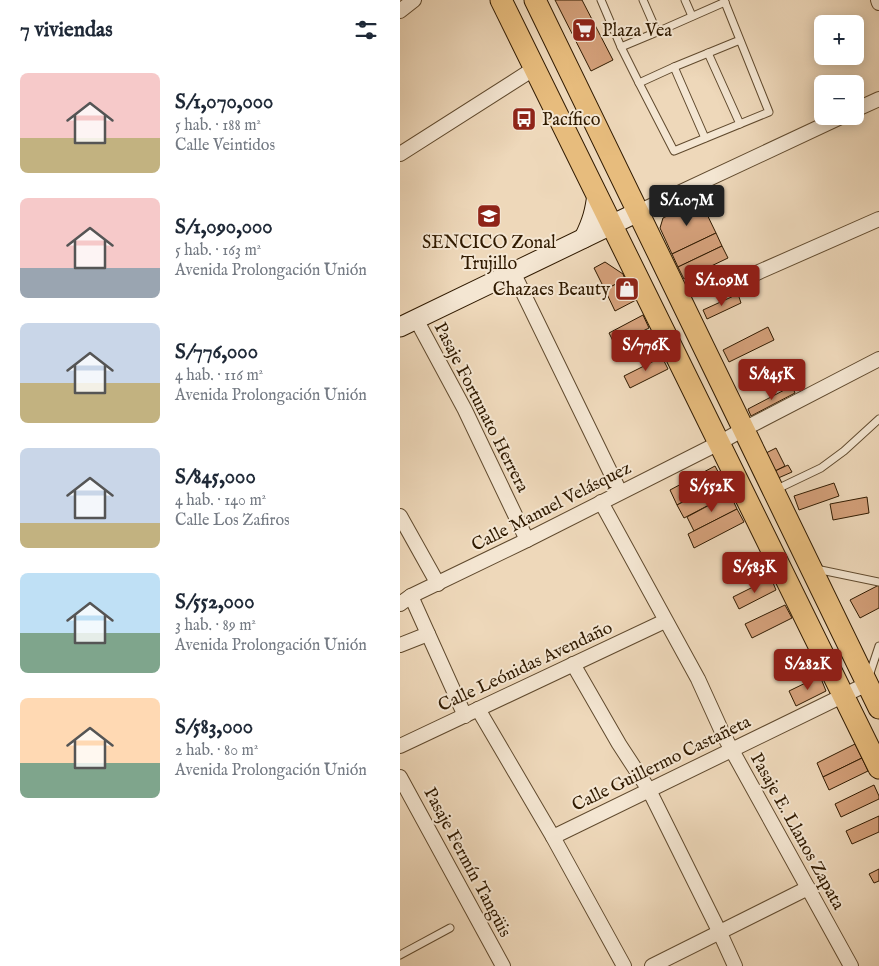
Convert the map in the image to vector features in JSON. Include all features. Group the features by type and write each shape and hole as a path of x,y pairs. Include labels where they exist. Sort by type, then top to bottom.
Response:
{"main road":[{"path":"502,0 879,768"},
{"path":"535,0 879,708"}],"street":[{"path":"400,11 414,0"},
{"path":"400,154 535,68"},
{"path":"864,106 879,99"},
{"path":"408,323 612,224 824,125"},
{"path":"584,238 591,224 597,194"},
{"path":"743,279 879,219"},
{"path":"513,272 620,492"},
{"name":"Pasaje Fortunato Herrera","path":"408,323 465,410 527,540"},
{"name":"Calle Manuel Velásquez","path":"405,600 719,443 879,359"},
{"name":"Pasaje E. Llanos Zapata","path":"601,502 698,679 723,734 851,966"},
{"path":"400,516 438,584"},
{"path":"405,600 428,634 465,716"},
{"name":"Calle Leónidas Avendaño","path":"400,746 665,620"},
{"path":"400,645 428,634"},
{"path":"573,664 619,744 649,790 735,966"},
{"name":"Calle Guillermo Castañeta","path":"553,837 867,684"},
{"path":"478,709 553,837 624,966"},
{"name":"Pasaje Fermín Tangüis","path":"400,777 503,966"},
{"path":"652,966 808,888"}],"lane":[{"path":"601,0 621,47 674,151 769,112 724,1 621,47"},
{"path":"643,0 657,32"},
{"path":"684,0 692,16"},
{"path":"639,83 740,40"},
{"path":"708,53 740,124"},
{"path":"674,67 705,138"},
{"path":"773,490 821,468 844,451 879,419"},
{"path":"811,568 879,582"},
{"path":"867,684 879,646"},
{"path":"400,955 450,928"}],"building":[{"name":"Plaza Vea","path":"555,0 582,0 613,60 591,71"},
{"path":"700,200 716,233 672,254 660,228 663,218"},
{"path":"716,233 722,246 678,267 672,254"},
{"path":"722,246 728,258 684,279 678,267"},
{"path":"605,262 623,274 625,279 605,290 594,268"},
{"path":"625,279 636,300 615,311 605,290"},
{"path":"738,294 741,303 707,319 703,310"},
{"path":"643,315 649,328 615,345 609,333"},
{"path":"768,327 774,340 729,362 723,350"},
{"path":"662,357 668,369 630,388 624,376"},
{"path":"792,386 795,393 751,416 748,409"},
{"path":"776,448 785,466 773,472 764,454"},
{"path":"788,465 792,472 776,479 773,472"},
{"path":"715,466 723,481 677,505 670,490"},
{"path":"723,481 730,494 684,518 677,505"},
{"path":"834,483 839,496 799,510 794,496"},
{"path":"730,494 737,509 694,531 687,517"},
{"path":"867,497 869,513 833,520 830,504"},
{"path":"737,509 744,522 694,548 688,534"},
{"path":"771,578 776,590 739,609 733,597"},
{"path":"879,585 879,608 860,618 850,600"},
{"path":"785,605 792,618 752,638 745,624"},
{"path":"820,676 826,691 796,706 789,691"},
{"path":"855,744 862,758 823,777 817,763"},
{"path":"862,758 868,771 829,790 823,777"},
{"path":"874,785 879,799 841,817 835,804"},
{"path":"879,816 879,832 852,844 846,831"},
{"path":"879,869 879,881 874,883 869,874"}],"place":[{"name":"Plaza Vea","path":"584,30"},
{"name":"Pacífico","path":"524,119"},
{"name":"SENCICO Zonal Trujillo","path":"489,216"},
{"name":"Chazaes Beauty","path":"627,289"}]}
